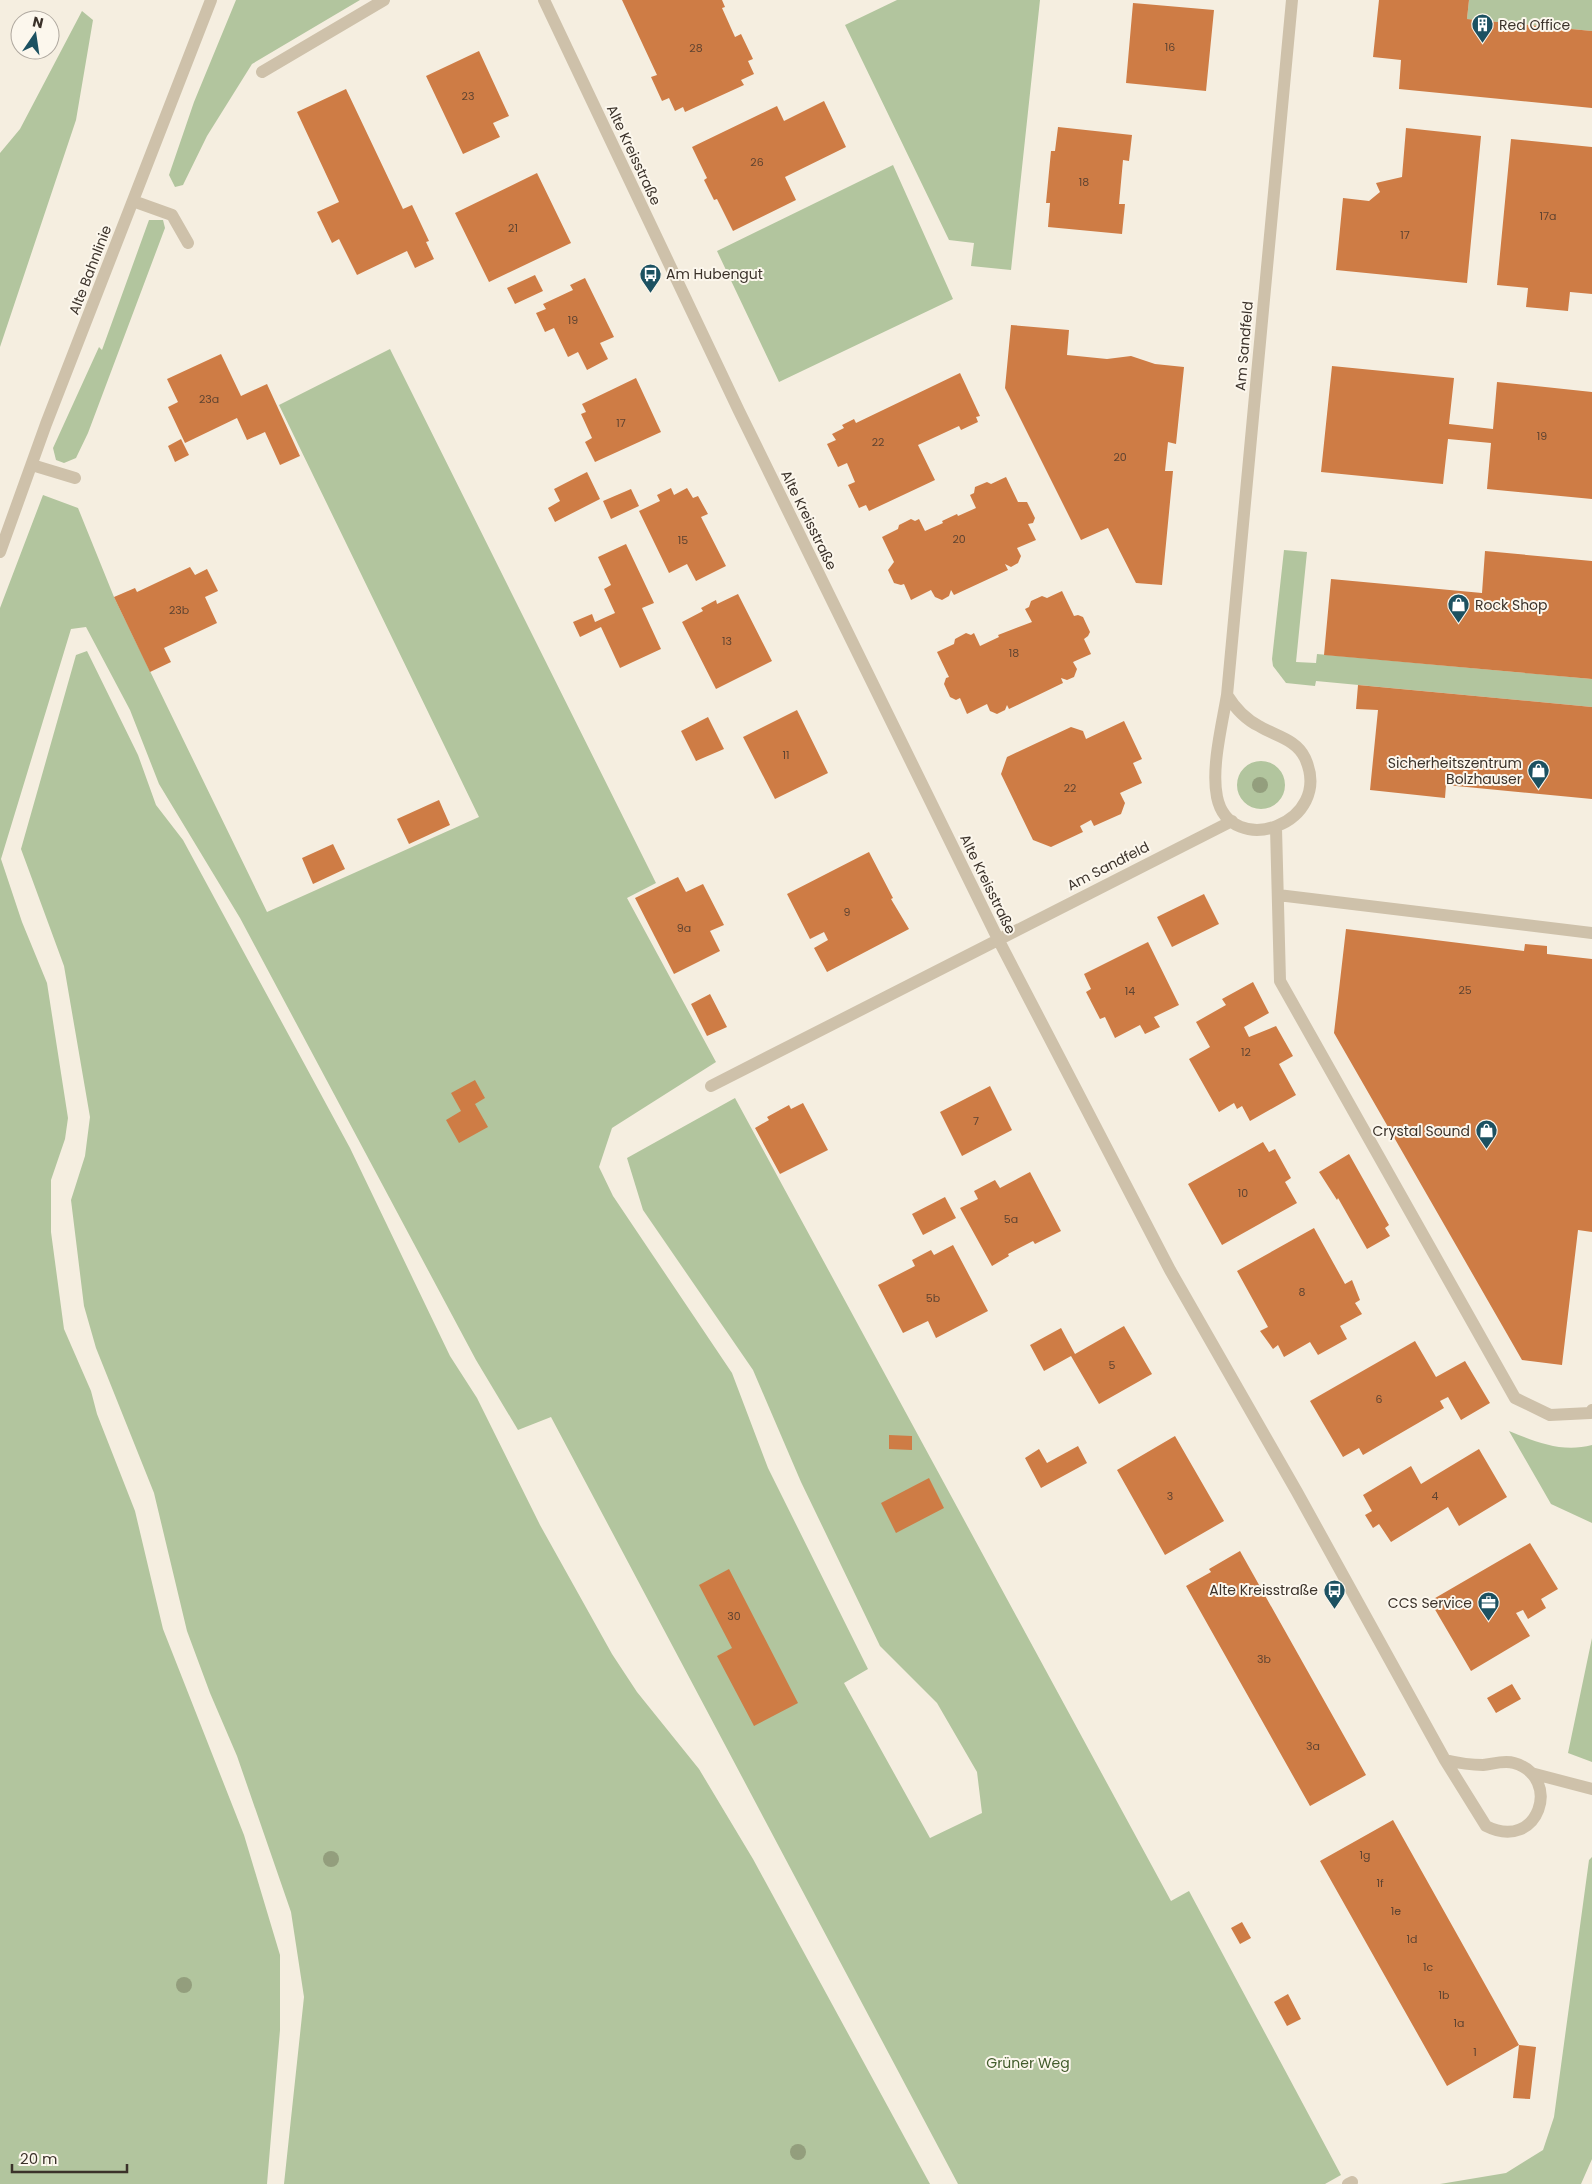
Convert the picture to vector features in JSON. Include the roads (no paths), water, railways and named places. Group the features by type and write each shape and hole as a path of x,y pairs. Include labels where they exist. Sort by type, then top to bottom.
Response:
{"street":[{"name":"Alte Bahnlinie","path":"0,552 211,0"},
{"path":"262,72 384,0"},
{"name":"Alte Kreisstraße","path":"544,0 739,411 998,938 1170,1270 1445,1760 1486,1826 1495,1831 1514,1832 1534,1819 1540,1805 1541,1793 1531,1773"},
{"name":"Am Sandfeld","path":"711,1086 998,938 1232,821 1221,809 1215,787 1227,695 1292,0"},
{"path":"133,201 172,215 188,243"},
{"path":"32,465 75,478"},
{"path":"1227,695 1234,708 1246,718 1291,742 1304,756 1309,770 1310,786 1305,803 1296,815 1287,823 1276,828 1264,830 1248,828 1232,821"},
{"path":"1276,828 1280,981 1515,1398 1550,1415 1590,1413 1592,1410"},
{"path":"1278,895 1592,934"},
{"path":"1445,1760 1472,1765 1514,1763 1531,1773 1592,1789"}],"place":[{"name":"Red Office","path":"1483,44"},
{"name":"Am Hubengut","path":"650,293"},
{"name":"Rock Shop","path":"1459,624"},
{"name":"Sicherheitszentrum Bolzhauser","path":"1538,790"},
{"name":"Crystal Sound","path":"1486,1150"},
{"name":"Alte Kreisstraße","path":"1334,1609"},
{"name":"CCS Service","path":"1488,1622"}],"park label":[{"name":"Grüner Weg","path":"1028,2063"}]}
